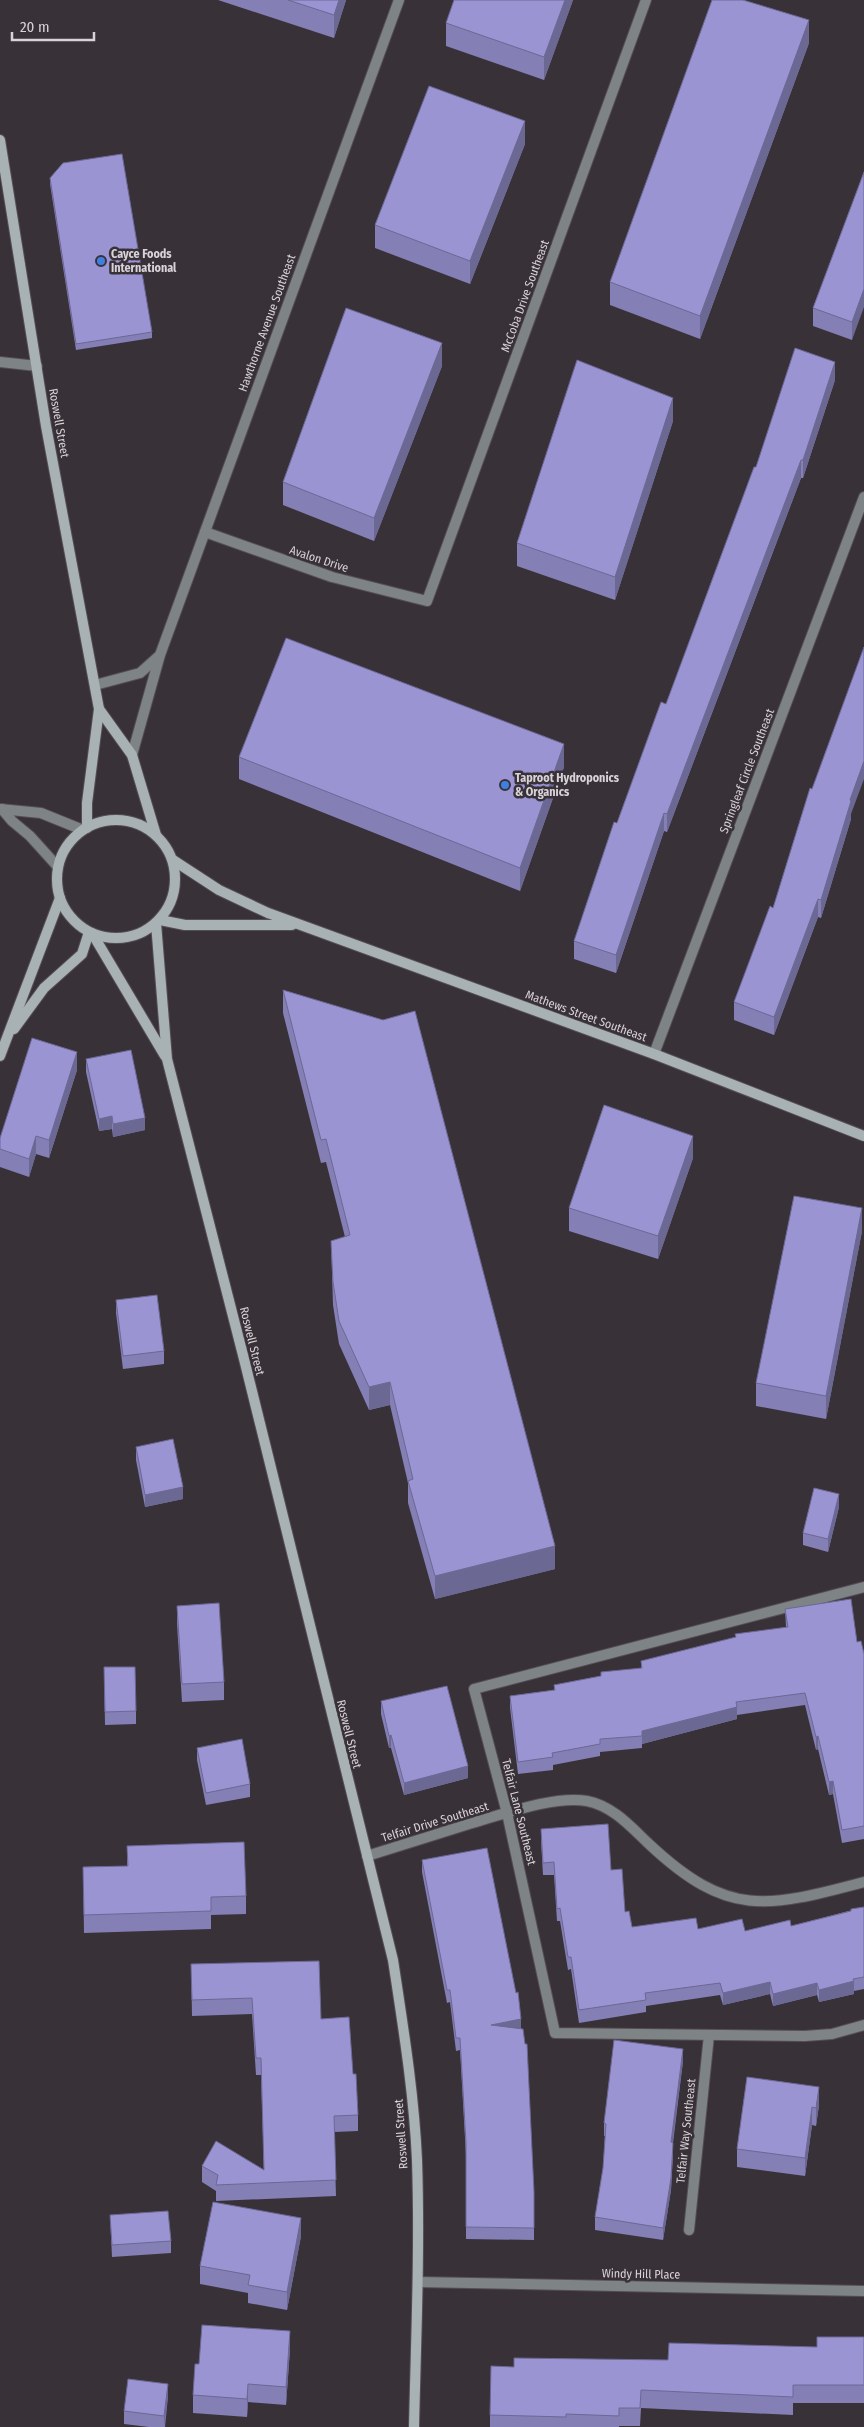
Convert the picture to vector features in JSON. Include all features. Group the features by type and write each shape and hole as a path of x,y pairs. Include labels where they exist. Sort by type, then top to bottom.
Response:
{"street":[{"name":"Hawthorne Avenue Southeast","path":"132,755 160,655 399,0"},
{"name":"McCoba Drive Southeast","path":"426,601 646,0"},
{"name":"Roswell Street","path":"0,140 37,366 99,709 85,829"},
{"path":"0,362 37,366"},
{"name":"Springleaf Circle Southeast","path":"654,1054 864,497"},
{"name":"Avalon Drive","path":"205,532 332,578 426,601"},
{"name":"Hawthorne Avenue Southeast","path":"95,685 140,673 160,655"},
{"name":"Roswell Street","path":"99,709 132,755 156,835"},
{"path":"1,809 41,813 85,829"},
{"path":"1,809 30,836 58,867"},
{"path":"114,820 129,821 144,826 156,835 166,846 173,860 176,876 169,906 158,921 135,936 120,938 104,937 91,933 77,923 67,911 60,898 57,882 58,867 72,839 98,822 114,820"},
{"name":"Mathews Street Southeast","path":"173,860 198,878 235,898 298,924 654,1054 864,1136"},
{"path":"0,1056 60,898"},
{"name":"Roswell Street","path":"158,921 167,1059 244,1358 393,1960 405,2040 416,2160 418,2282 414,2427"},
{"name":"Mathews Street Southeast","path":"158,921 185,925 298,924"},
{"name":"Roswell Street","path":"91,933 167,1059"},
{"path":"4,1045 44,988 82,954 91,933"},
{"name":"Telfair Lane Southeast","path":"864,1587 474,1689 507,1813 555,2033 805,2036 832,2034 864,2024"},
{"name":"Telfair Drive Southeast","path":"367,1856 507,1813 540,1805 568,1801 587,1801 603,1806 619,1815 672,1865 690,1879 710,1890 734,1898 756,1902 779,1902 804,1898 864,1882"},
{"name":"Telfair Way Southeast","path":"689,2230 709,2035"},
{"name":"Windy Hill Place","path":"418,2282 864,2291"}],"building":[{"path":"288,0 339,0 334,15"},
{"path":"454,0 565,0 544,57 446,23"},
{"path":"712,0 743,0 809,20 700,316 610,282"},
{"path":"429,86 525,121 470,261 375,225"},
{"name":"Cayce Foods International","path":"122,154 152,332 76,344 50,178 63,163"},
{"path":"864,172 864,289 852,322 813,308"},
{"path":"346,308 442,343 374,518 283,482"},
{"path":"795,348 835,362 803,460 801,460 667,814 664,813 616,955 574,941 614,822 617,823 661,702 666,704 754,467 756,467"},
{"path":"577,360 673,398 615,577 517,543"},
{"path":"286,638 564,744 520,868 239,757"},
{"path":"864,647 864,761 850,800 821,900 818,899 774,1017 734,1002 770,906 773,908 810,788 812,789"},
{"path":"283,990 383,1020 415,1011 555,1546 435,1576 408,1481 413,1479 390,1382 369,1387 339,1321 333,1282 331,1241 350,1235 326,1139 321,1140"},
{"path":"32,1038 77,1052 49,1140 36,1136 29,1159 0,1149 0,1138"},
{"path":"131,1050 145,1118 113,1124 112,1116 99,1119 86,1059"},
{"path":"604,1105 693,1136 658,1236 569,1208"},
{"path":"794,1196 862,1208 826,1396 756,1383"},
{"path":"157,1295 164,1351 123,1356 116,1300"},
{"path":"173,1439 183,1487 145,1495 136,1447"},
{"path":"814,1488 839,1494 828,1539 803,1533"},
{"path":"851,1599 857,1642 861,1641 864,1654 864,1826 842,1830 833,1781 829,1782 805,1693 736,1702 737,1707 642,1731 642,1736 600,1739 600,1744 552,1753 553,1757 518,1762 510,1696 555,1690 554,1685 601,1676 601,1672 642,1668 641,1661 736,1637 735,1634 788,1627 785,1609"},
{"path":"219,1603 224,1682 182,1684 177,1606"},
{"path":"104,1667 135,1667 136,1711 105,1712"},
{"path":"447,1686 468,1766 404,1783 391,1735 389,1736 381,1701"},
{"path":"242,1739 250,1784 206,1793 197,1748"},
{"path":"608,1824 611,1870 622,1869 625,1912 629,1911 632,1927 696,1918 698,1929 742,1919 745,1931 790,1920 791,1926 864,1907 864,1977 819,1990 817,1983 773,1994 770,1982 723,1993 720,1983 645,1993 646,2000 579,2010 571,1957 568,1957 560,1908 557,1909 554,1862 543,1863 541,1829"},
{"path":"244,1842 246,1896 211,1897 211,1911 84,1915 83,1867 128,1866 127,1846"},
{"path":"487,1848 516,1993 518,1992 521,2019 491,2025 523,2029 525,2044 527,2044 534,2228 466,2227 466,2143 460,2038 456,2038 450,1990 447,1990 422,1860"},
{"path":"319,1961 321,2019 349,2017 353,2074 356,2074 358,2115 334,2116 336,2180 216,2185 218,2175 202,2166 216,2141 264,2170 261,2058 256,2058 252,1998 192,2000 191,1964"},
{"path":"614,2040 683,2049 671,2142 673,2143 671,2178 663,2228 595,2217 603,2168 606,2124 604,2123"},
{"path":"747,2077 819,2087 816,2108 812,2107 805,2158 737,2149"},
{"path":"213,2202 301,2218 287,2292 248,2285 250,2275 200,2266"},
{"path":"168,2211 171,2241 112,2245 110,2215"},
{"path":"202,2325 290,2331 286,2387 248,2384 247,2399 193,2395 195,2364 199,2364"},
{"path":"817,2337 864,2337 864,2385 793,2385 793,2397 641,2390 640,2408 619,2408 619,2416 566,2414 566,2417 490,2415 491,2366 514,2367 514,2358 668,2360 669,2343 817,2347"},
{"path":"128,2379 168,2384 164,2416 124,2411"}],"place":[{"name":"Cayce Foods International","path":"101,261"},
{"name":"Taproot Hydroponics & Organics","path":"505,785"}]}
